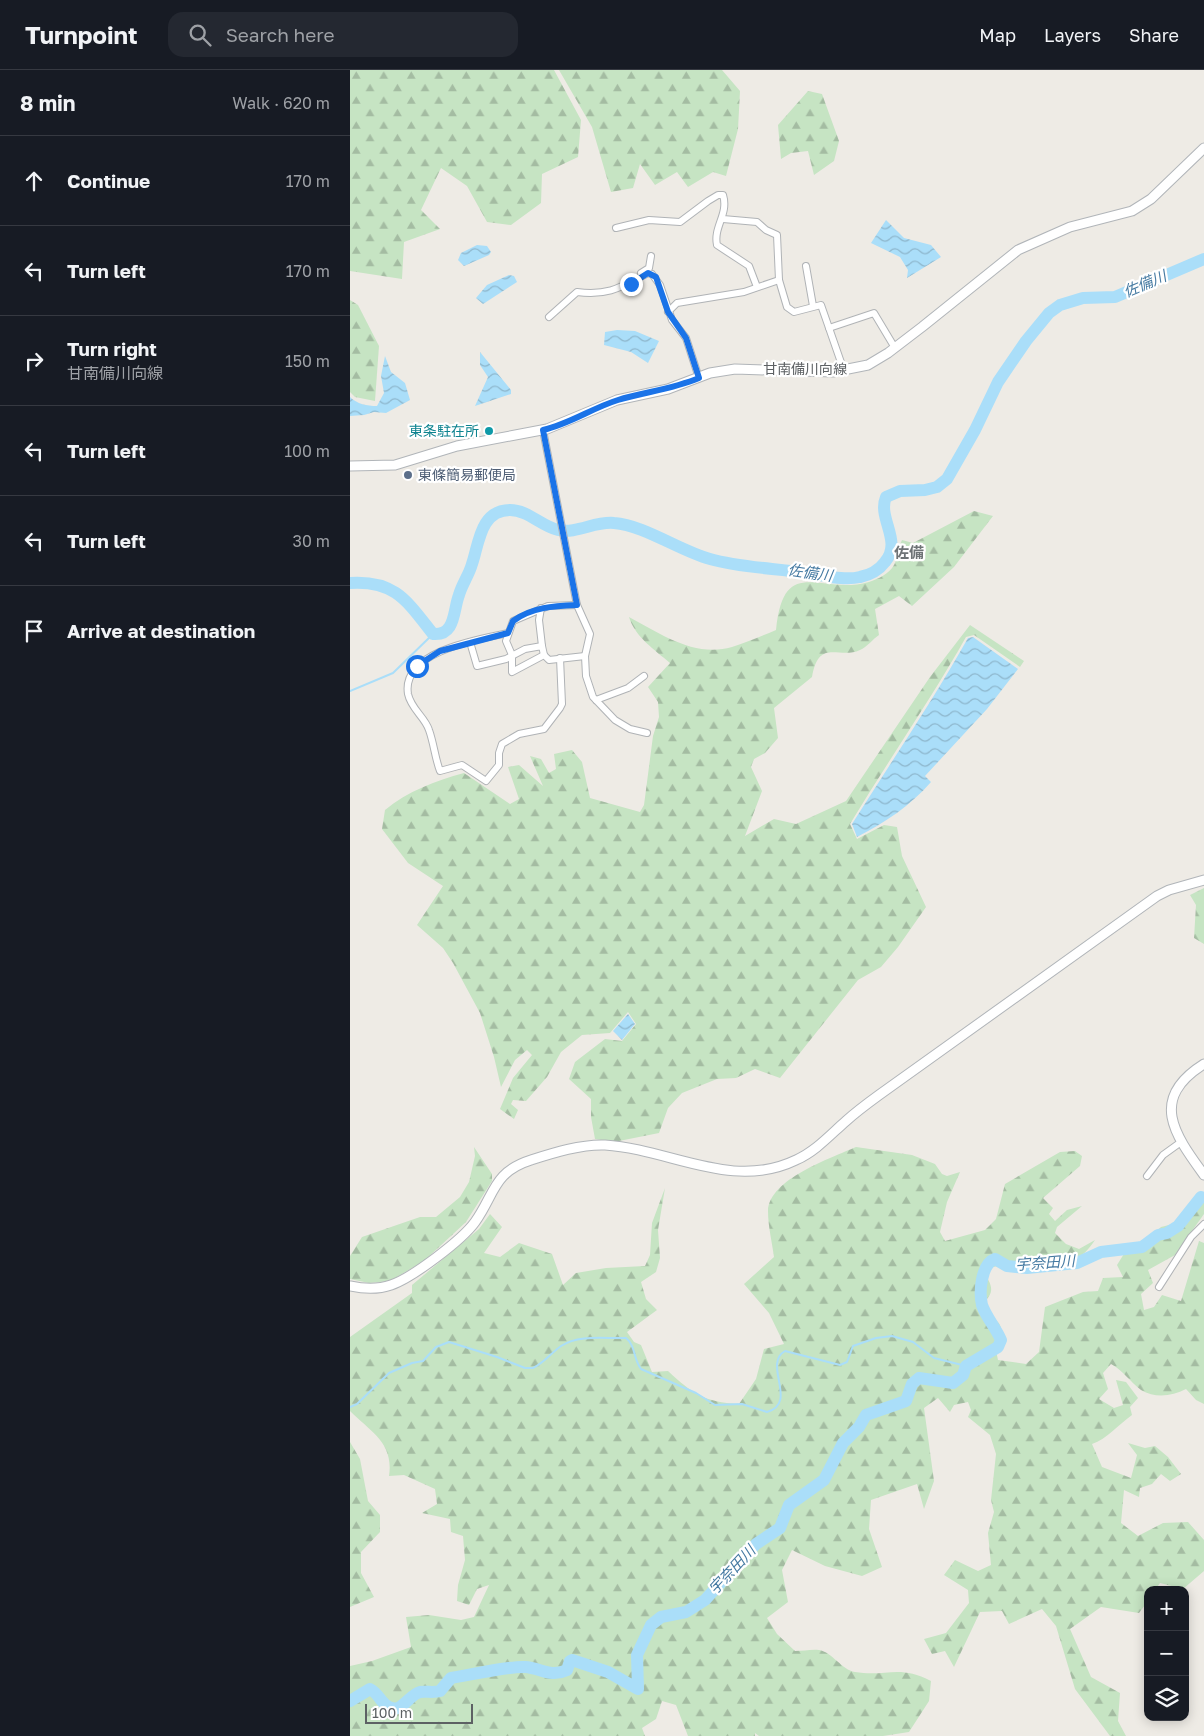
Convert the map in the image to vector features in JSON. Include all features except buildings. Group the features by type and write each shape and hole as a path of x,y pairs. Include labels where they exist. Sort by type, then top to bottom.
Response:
{"main road":[{"name":"甘南備川向線","path":"350,466 395,466 457,446 543,430 617,400 668,389 699,378 735,369 844,371 868,365 895,348 1018,250 1070,227 1132,211 1151,199 1204,148"},
{"path":"350,1286 371,1289 382,1288 410,1275 469,1229 499,1178 519,1164 533,1159 577,1148 603,1145 736,1172 760,1172 797,1160 814,1150 848,1119 879,1095 1157,896 1169,890 1204,880"},
{"path":"1204,1064 1185,1078 1175,1096 1171,1118 1181,1142 1204,1175"}],"street":[{"path":"616,228 649,220 680,222 718,195 723,195 725,201 723,219 716,233 717,245 750,266 757,288"},
{"path":"723,219 757,222 766,230 777,235 779,280 790,310 794,312 821,305 844,371"},
{"path":"639,278 641,273 649,268 651,256"},
{"path":"806,266 813,306"},
{"path":"549,317 577,292 608,293 648,273 656,277 668,312 686,338 699,378"},
{"path":"668,312 677,303 744,292 779,280"},
{"path":"828,328 874,313 895,348"},
{"path":"543,430 577,605 590,634 588,653 585,656 586,676 596,700 615,720 630,729 647,734"},
{"path":"544,655 512,672 512,655 506,641 513,621 541,608 558,605 577,605"},
{"path":"541,608 539,620 544,655 549,660 585,656"},
{"path":"508,633 440,651 417,666 408,688 409,695 429,730 440,771 462,765 486,781 499,765 499,754 502,744 519,734 544,728 562,704 560,658"},
{"path":"470,642 476,666 506,659 525,649 542,646"},
{"path":"596,700 628,688 644,676"},
{"path":"1147,1176 1163,1154 1181,1142"},
{"path":"1159,1287 1191,1237 1204,1224"}],"green space":[{"path":"350,70 554,70 581,120 578,157 542,174 541,203 511,225 487,222 467,186 441,168 421,210 440,229 404,242 402,279 350,271"},
{"path":"559,70 722,70 740,91 738,129 726,176 713,172 688,187 677,172 655,185 640,164 633,188 611,192 592,127"},
{"path":"808,91 822,94 839,141 834,161 814,175 808,151 791,153 781,159 778,125"},
{"path":"350,300 358,305 379,346 375,401 355,397 350,392"},
{"path":"974,511 993,516 954,567 912,606 899,596 875,609 879,635 863,649 845,653 831,652 820,657 815,665 812,677 774,708 778,738 765,753 754,759 751,767 762,791 745,836 774,819 796,824 846,801 930,677 970,625 1024,661 1020,667 974,635 966,637 850,824 857,839 884,825 897,827 902,856 926,907 898,947 881,967 858,980 780,1078 755,1069 736,1078 717,1079 682,1093 668,1108 659,1133 614,1142 595,1139 591,1117 591,1099 569,1079 575,1062 605,1039 622,1041 636,1024 628,1012 610,1033 582,1035 561,1052 547,1077 526,1101 513,1100 511,1104 518,1110 514,1119 500,1109 513,1078 532,1055 527,1050 515,1060 501,1087 480,1013 443,948 417,925 443,886 408,863 382,829 385,810 403,797 422,787 464,773 510,804 519,799 508,767 519,765 543,786 530,756 541,759 549,773 556,769 554,754 572,750 582,762 590,798 640,812 644,805 653,736 659,717 658,702 648,687 670,663 641,637 629,617 666,637 692,647 718,650 732,647 776,630 780,606 787,592 796,585 807,582 851,585 869,582 886,574 892,568 902,540 913,543"},
{"path":"1204,888 1204,944 1194,938 1196,905 1190,895"},
{"path":"474,1147 492,1174 492,1181 466,1222 424,1261 390,1281 369,1283 350,1279 350,1256 362,1237 420,1217 436,1217 460,1197 469,1182 475,1156"},
{"path":"856,1147 912,1155 935,1164 942,1174 947,1176 960,1172 947,1202 940,1232 945,1241 985,1230 996,1219 1005,1184 1060,1152 1075,1151 1082,1156 1080,1166 1043,1198 1053,1208 1049,1214 1055,1221 1067,1210 1082,1206 1057,1227 1055,1233 1066,1244 1079,1249 1095,1240 1090,1247 1080,1257 1061,1265 1030,1269 1000,1265 983,1271 989,1280 991,1292 982,1304 1001,1326 995,1346 998,1360 1026,1364 1039,1352 1045,1307 1083,1292 1098,1291 1103,1278 1123,1277 1117,1265 1127,1249 1145,1241 1161,1227 1181,1222 1204,1198 1204,1214 1175,1255 1148,1270 1153,1283 1141,1294 1144,1310 1154,1307 1162,1295 1181,1301 1199,1241 1204,1243 1204,1404 1196,1400 1186,1389 1164,1396 1147,1393 1137,1387 1111,1364 1103,1373 1108,1389 1099,1399 1114,1408 1123,1405 1116,1380 1126,1382 1138,1398 1130,1407 1132,1415 1108,1435 1092,1444 1102,1467 1131,1478 1137,1455 1128,1443 1145,1448 1155,1446 1168,1457 1181,1474 1170,1481 1161,1474 1152,1484 1140,1488 1139,1497 1124,1490 1121,1523 1138,1536 1163,1523 1188,1522 1204,1540 1204,1571 1186,1586 1172,1586 1160,1583 1158,1586 1144,1586 1144,1606 1139,1613 1101,1607 1070,1629 1091,1677 1120,1693 1118,1721 1126,1736 1110,1736 1075,1689 1056,1626 1042,1609 1009,1624 1002,1611 980,1612 954,1667 945,1651 932,1654 924,1639 946,1633 969,1603 968,1590 944,1575 955,1560 978,1571 991,1565 988,1533 994,1512 991,1500 996,1454 990,1435 968,1417 971,1410 968,1402 954,1405 950,1412 938,1398 924,1408 934,1481 924,1509 917,1484 871,1500 869,1529 882,1567 862,1576 825,1566 792,1550 782,1570 788,1602 767,1618 777,1634 795,1651 824,1651 850,1671 910,1673 931,1681 929,1701 909,1732 883,1736 759,1736 755,1733 755,1736 688,1736 676,1705 662,1701 656,1719 642,1728 645,1736 350,1736 350,1666 372,1661 411,1647 406,1617 429,1615 461,1620 474,1617 489,1585 477,1589 469,1605 457,1601 458,1585 465,1560 463,1536 451,1532 450,1519 422,1513 437,1504 435,1489 404,1475 389,1476 390,1465 384,1446 373,1432 350,1411 350,1337 412,1293 412,1285 479,1229 490,1214 502,1227 484,1253 500,1257 519,1243 552,1254 563,1285 576,1273 606,1268 645,1266 650,1255 652,1223 665,1188 658,1230 660,1258 656,1272 641,1282 646,1299 657,1310 627,1332 634,1342 641,1345 652,1372 668,1371 692,1391 708,1399 739,1404 756,1379 764,1349 784,1344 769,1313 744,1284 774,1257 768,1217 771,1200 779,1189 790,1180 817,1164"},
{"path":"350,1442 360,1459 368,1501 380,1515 380,1532 361,1552 361,1573 374,1597 350,1607"}],"water":[{"path":"886,220 904,238 931,245 941,257 907,278 908,270 900,257 871,243"},
{"path":"477,245 487,246 491,252 489,255 464,266 458,260 461,253"},
{"path":"509,275 514,276 517,282 483,304 476,298 487,285"},
{"path":"617,330 635,331 659,341 648,363 631,352 604,345 605,332"},
{"path":"480,352 511,390 511,394 475,406 488,377 480,365"},
{"path":"385,356 391,372 405,383 410,400 386,413 374,412 350,416 350,397 362,404 377,406 384,393 381,376"},
{"path":"973,637 1018,669 987,709 925,776 931,782 923,791 897,813 857,837 852,824 926,709 968,638"},
{"path":"628,1014 635,1024 622,1040 613,1031"}],"waterway":[{"name":"佐備川","path":"350,583 365,583 389,589 407,603 433,634 440,634 450,626 460,591 471,568 482,530 492,516 510,510 529,515 552,528 565,531 607,523 626,525 650,533 698,555 734,564 840,578 854,578 867,575 880,567 890,554 891,538 884,505 886,497 900,491 925,490 937,487 947,479 975,430 998,382 1026,341 1049,313 1060,305 1083,298 1115,297 1204,259"},
{"path":"350,691 393,673 433,634"},
{"name":"宇奈田川","path":"350,1701 370,1689 387,1706 396,1708 420,1692 440,1691 451,1678 518,1667 556,1673 567,1670 572,1660 608,1672 638,1689 637,1655 651,1625 661,1617 686,1612 705,1600 756,1544 780,1528 789,1505 824,1480 843,1443 859,1427 866,1415 906,1401 912,1384 919,1378 953,1383 963,1375 966,1366 998,1347 1001,1340 982,1305 981,1299 982,1279 990,1262 995,1259 1007,1266 1027,1268 1077,1263 1101,1252 1142,1247 1158,1235 1167,1233 1178,1226 1201,1197"},
{"path":"350,1407 357,1404 389,1373 412,1363 423,1361 436,1347 449,1342 525,1368 533,1368 568,1342 584,1338 626,1338 641,1369 696,1393 715,1405 742,1404 767,1412 776,1407 780,1400 781,1392 777,1365 779,1357 785,1351 840,1365 847,1362 853,1346 876,1338 892,1336 913,1342 934,1358 966,1366"}],"place":[{"name":"東条駐在所","path":"489,431"},
{"name":"東條簡易郵便局","path":"408,475"}],"district":[{"name":"佐備","path":"909,553"}],"route":[{"path":"417,666 440,651 460,644 508,633 513,621 540,609 548,606 577,605 543,430 617,400 668,389 699,378 689,345 668,312 656,277 648,273 631,284"}]}
